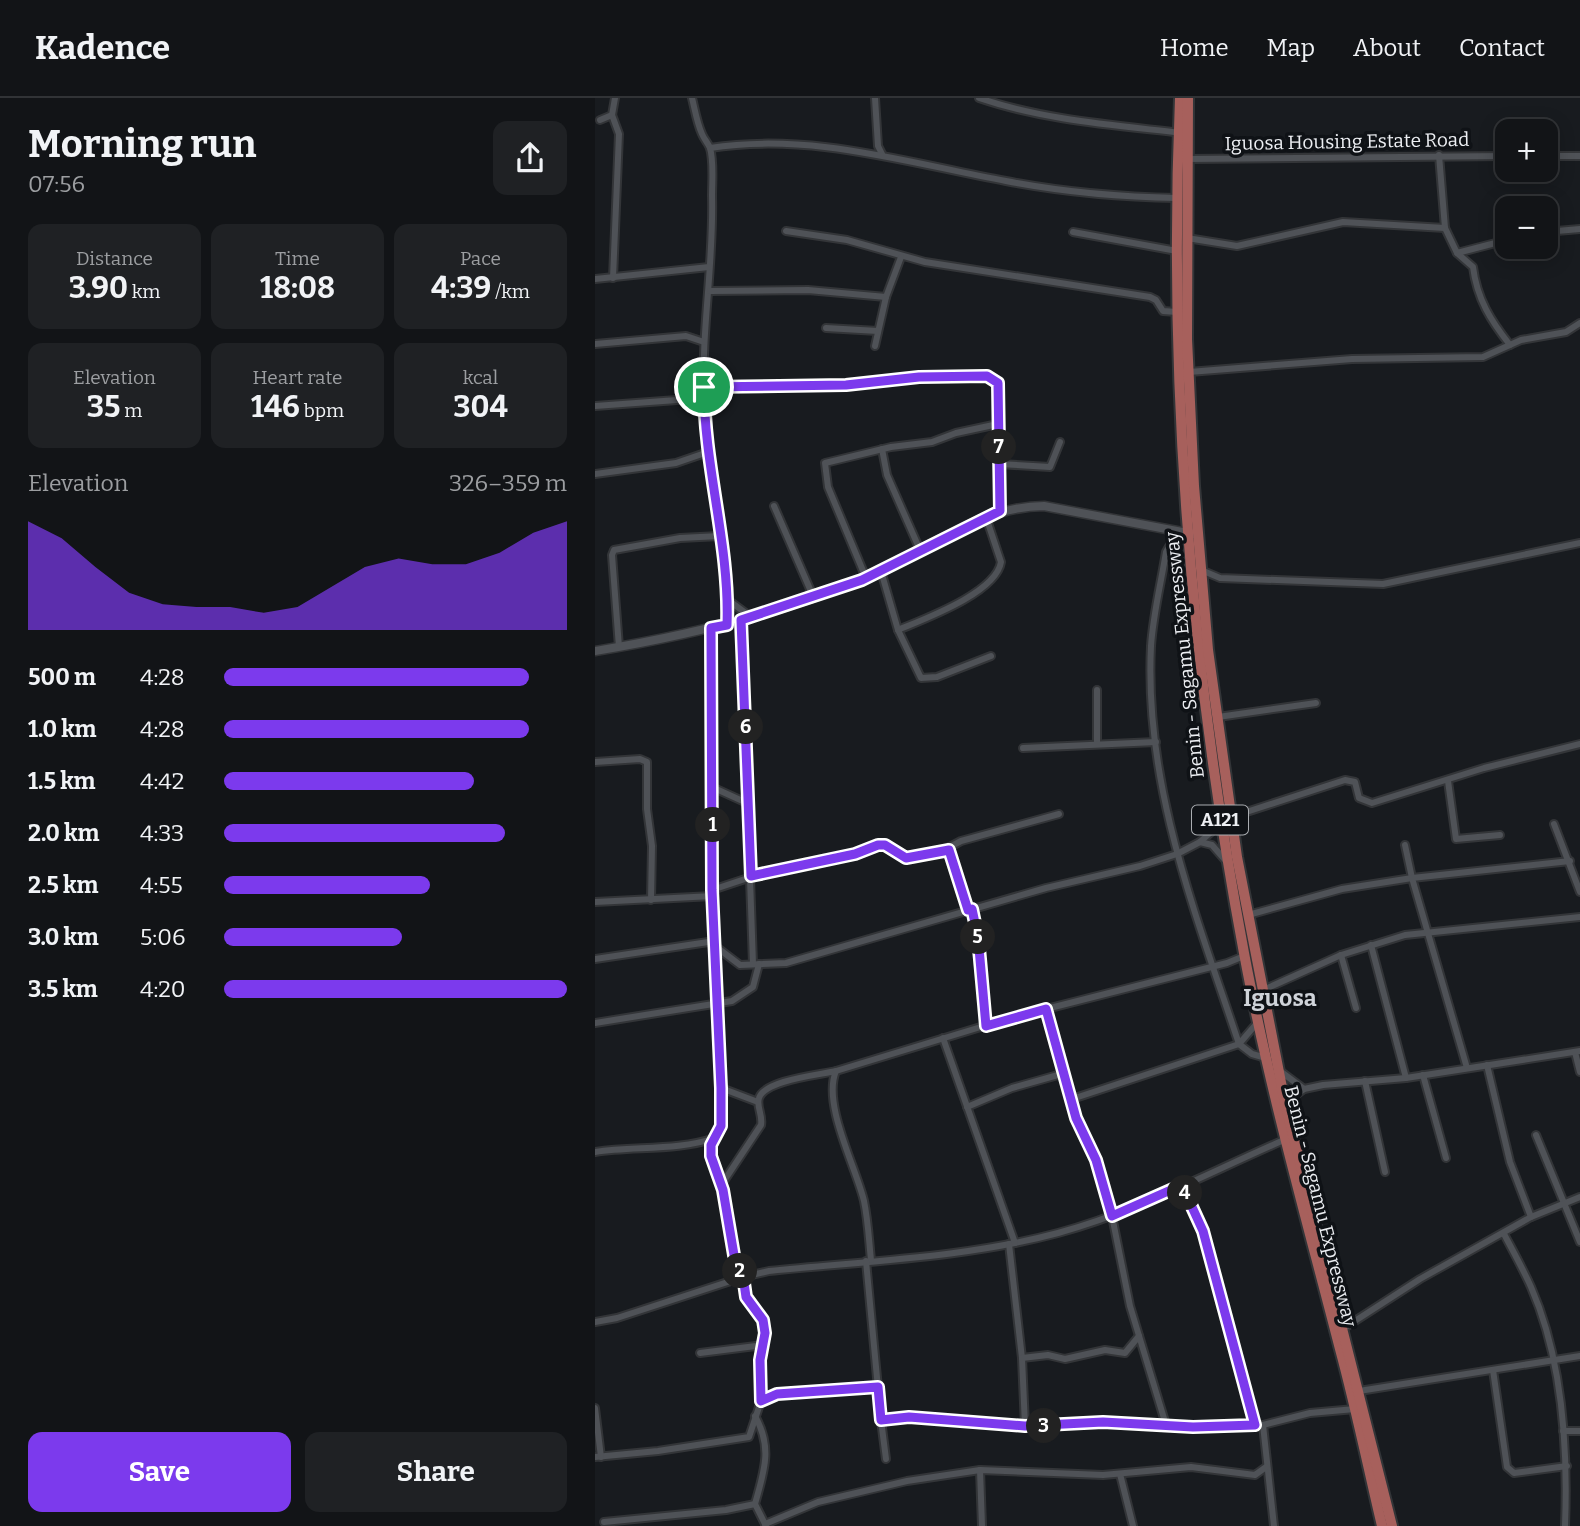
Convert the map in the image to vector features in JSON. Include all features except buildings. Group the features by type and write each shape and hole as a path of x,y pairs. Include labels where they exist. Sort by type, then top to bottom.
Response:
{"highway":[{"name":"A121","path":"1187,100 1183,133 1187,159 1187,238 1182,338 1188,372 1191,535 1201,570 1231,817 1277,1068 1392,1526"},
{"name":"Benin - Sagamu Expressway","path":"1183,133 1177,198 1177,312 1182,338 1191,535 1207,730 1244,956 1258,1022 1382,1526"}],"street":[{"path":"613,278 619,134 612,115 615,98"},
{"path":"692,98 701,132 710,148 713,231 704,342 704,398 708,452 728,600 727,625"},
{"path":"875,98 878,146 882,154"},
{"path":"979,98 1004,107 1055,116 1183,133"},
{"path":"600,120 612,115"},
{"path":"710,148 775,142 882,154 1008,181 1121,197 1177,198"},
{"path":"1439,155 1445,228 1457,253 1473,267 1475,287 1484,308 1510,345"},
{"name":"Iguosa Housing Estate Road","path":"1187,159 1495,156"},
{"path":"1558,156 1580,156"},
{"path":"1187,238 1237,246 1343,222 1445,228"},
{"path":"1558,231 1580,229"},
{"path":"786,231 847,240 901,257 1150,297 1156,300 1163,312 1177,312"},
{"path":"1073,232 1177,251"},
{"path":"1457,253 1495,243"},
{"path":"875,346 886,297 901,257"},
{"path":"595,279 709,267"},
{"path":"710,291 808,290 886,297"},
{"path":"1188,372 1352,359 1483,357 1521,340 1566,332 1580,323"},
{"path":"826,328 878,331"},
{"path":"595,344 686,336 704,342"},
{"path":"704,387 846,385 919,377 987,376 998,383 1000,511"},
{"path":"595,406 704,398"},
{"path":"866,578 828,487 823,466 827,461 932,442 955,433 998,424"},
{"path":"999,464 1050,467 1060,442"},
{"path":"882,449 887,475 920,550"},
{"path":"595,474 676,464 708,452"},
{"path":"774,506 813,596"},
{"path":"595,651 746,619 881,572 986,517 1022,506 1044,506 1191,535"},
{"path":"898,630 972,595 993,576 1001,562 986,517"},
{"path":"1191,535 1168,548 1156,618 1151,682 1160,784 1177,854 1239,1044 1252,1054 1266,1058"},
{"path":"619,647 614,550 680,538 720,536"},
{"path":"1201,570 1220,578 1383,584 1580,543"},
{"path":"881,572 898,630 921,678 937,677 991,656"},
{"path":"595,1023 716,1004 747,994 756,982 747,803 746,619 728,600"},
{"path":"595,1408 598,1457 745,1439 752,1432 754,1415 761,1401 763,1320 749,1304 743,1276 734,1255 722,1184 711,1156 721,1126 721,1088 712,893 714,788 711,628"},
{"path":"1097,690 1097,744"},
{"path":"1218,717 1316,703"},
{"path":"1023,748 1156,742"},
{"path":"1231,817 1345,780 1355,782 1359,798 1371,803 1580,744"},
{"path":"595,762 640,759 647,762 647,809 652,846 651,900"},
{"path":"1448,781 1456,839 1500,835"},
{"path":"714,788 747,803"},
{"path":"595,902 651,900 712,893 751,876 855,854 878,845 885,845 906,858 946,849 961,841 1059,814"},
{"path":"595,959 715,944 740,965 786,963 1177,854 1200,842 1221,823"},
{"path":"1554,824 1580,892"},
{"path":"1200,842 1212,845 1228,863"},
{"path":"1405,845 1467,1068"},
{"path":"946,849 978,937 986,1026"},
{"path":"1248,915 1342,889 1412,878 1570,861"},
{"path":"1261,991 1341,955 1371,945 1430,932 1580,917"},
{"path":"1371,945 1406,1077"},
{"path":"1341,955 1356,1008"},
{"path":"722,1184 761,1125 758,1102 764,1091 779,1083 836,1071 943,1038 1244,956"},
{"path":"1046,1009 1078,1124 1096,1160 1112,1216 1139,1336 1165,1425"},
{"path":"1072,1099 1239,1044 1258,1022"},
{"path":"943,1038 1012,1244 1025,1426"},
{"path":"1285,1102 1304,1089 1406,1077 1578,1051 1580,1072"},
{"path":"1487,1065 1510,1162 1531,1217"},
{"path":"1277,1068 1304,1089"},
{"path":"836,1071 833,1082 835,1104 865,1205 886,1460"},
{"path":"967,1107 1012,1088 1065,1073"},
{"path":"1423,1074 1445,1158"},
{"path":"1365,1081 1385,1172"},
{"path":"721,1088 758,1102"},
{"path":"1536,1135 1580,1242"},
{"path":"595,1152 695,1145 715,1138"},
{"path":"595,1322 617,1318 743,1276 1012,1244 1112,1216 1285,1140 1296,1146"},
{"path":"695,1145 711,1156"},
{"path":"1182,1185 1203,1231 1255,1425"},
{"path":"1344,1328 1420,1279 1531,1217 1580,1197"},
{"path":"1504,1234 1532,1288 1553,1360 1567,1466 1565,1526"},
{"path":"1022,1358 1048,1355 1065,1359 1105,1350 1125,1353 1139,1336"},
{"path":"700,1353 764,1345"},
{"path":"1359,1391 1580,1356"},
{"path":"1493,1370 1507,1466 1514,1473 1567,1466"},
{"path":"761,1401 777,1394 878,1387"},
{"path":"881,1420 909,1417 1025,1426 1103,1422 1255,1425 1310,1413 1355,1409"},
{"path":"754,1415 768,1446 755,1504 766,1525 818,1502 907,1480 980,1470 1120,1474 1191,1467 1255,1475 1266,1467"},
{"path":"1263,1424 1274,1526"},
{"path":"1563,1431 1580,1431"},
{"path":"980,1470 982,1526"},
{"path":"1120,1474 1133,1526"},
{"path":"604,1522 726,1510 755,1504"},
{"path":"649,1517 650,1526"}],"district":[{"name":"Iguosa","path":"1280,998"}],"route":[{"path":"987,376 998,383 1000,511 959,529 862,580 741,620 751,876 855,854 881,844 906,858 949,850 968,910 972,909 978,937 986,1026 1046,1009 1057,1041 1076,1118 1096,1160 1112,1216 1182,1185 1203,1231 1233,1352 1255,1425 1193,1427 1103,1422 1025,1426 971,1424 909,1417 881,1420 878,1387 777,1394 761,1401 760,1360 765,1333 763,1320 746,1297 743,1276 734,1255 723,1190 711,1156 711,1145 721,1126 721,1088 712,890 714,788 709,653 711,628 727,625 728,600 712,488 704,387 846,385 919,377 987,376"}]}
